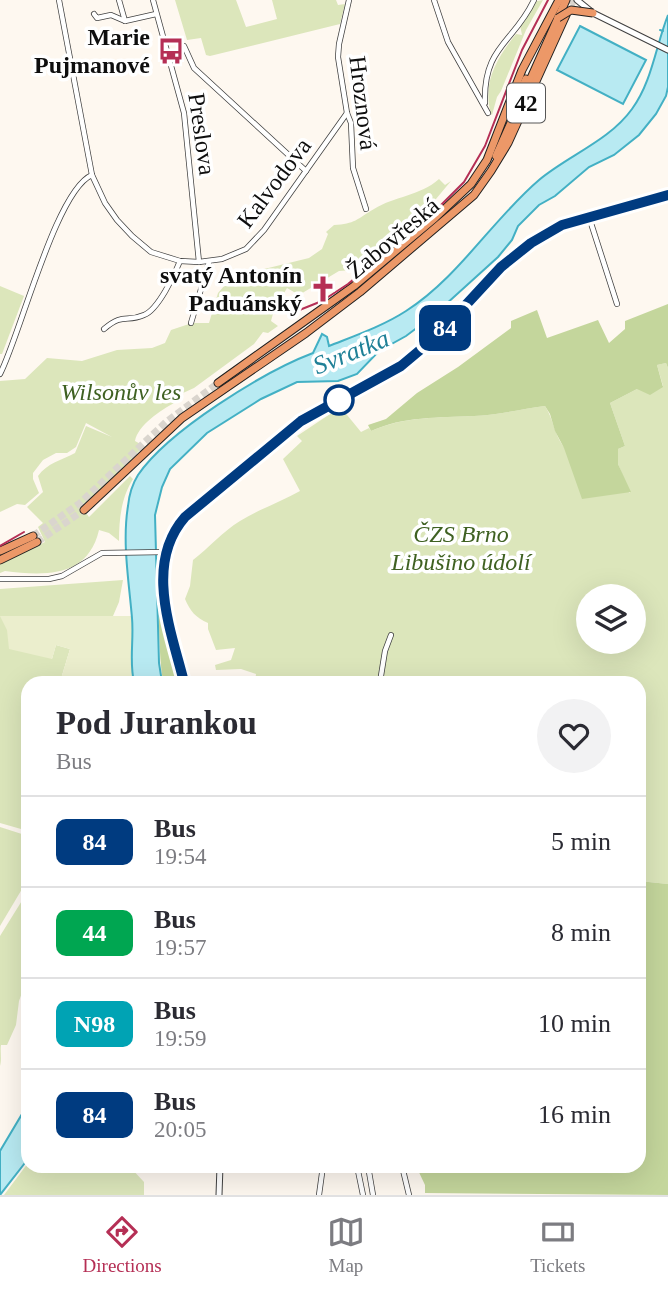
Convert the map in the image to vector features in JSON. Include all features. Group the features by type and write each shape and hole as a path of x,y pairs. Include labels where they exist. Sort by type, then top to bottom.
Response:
{"highway":[{"name":"Žabovřeská","path":"218,383 339,299 471,184 493,146 522,70 559,0"},
{"name":"42","path":"493,146 499,139 525,81 562,16 566,0"},
{"path":"562,16 571,10 596,15"},
{"name":"Žabovřeská","path":"84,510 170,427 360,292 480,188 508,143 562,16"},
{"name":"42","path":"480,188 548,38"},
{"path":"0,551 35,539 0,560"}],"street":[{"name":"Kalvodova","path":"60,0 92,175 105,203 132,236 151,252 180,261 209,262 234,255 256,240 347,113"},
{"name":"Preslova","path":"152,0 184,113 199,262"},
{"name":"Hroznová","path":"349,0 338,57 351,123 353,168 366,209"},
{"path":"434,0 448,42 461,69 487,110 487,71 495,54 534,0"},
{"path":"577,0 596,15 668,50"},
{"path":"120,1 125,21"},
{"path":"94,14 97,18 111,15 125,21 156,13"},
{"path":"184,46 194,68 306,171"},
{"path":"0,374 61,216 84,178 92,175"},
{"path":"183,676 164,597 163,574 165,552 176,528 185,517 288,430 317,411 401,366 438,335 512,257 562,225 668,195"},
{"path":"589,217 617,304"},
{"path":"104,329 116,319 141,316 151,311 180,261"},
{"path":"191,323 209,262"},
{"path":"0,579 49,579 62,576 97,555 165,552"},
{"path":"381,676 391,635"},
{"path":"219,1173 219,1195"},
{"path":"319,1195 322,1173"},
{"path":"358,1173 363,1195"},
{"path":"369,1173 373,1195"},
{"path":"404,1173 409,1195"}],"green space":[{"path":"175,0 236,0 246,27 277,19 272,0 336,0 338,5 345,4 340,24 210,56 206,55 201,38 187,40"},
{"path":"543,0 526,30 492,115 488,91 497,61 516,34 522,35 520,25 537,1"},
{"name":"Wilsonův les","path":"439,179 445,185 451,181 431,205 390,235 353,270 339,271 299,295 287,288 271,321 278,326 268,333 263,332 254,344 194,388 172,398 174,403 145,424 135,441 144,446 81,506 89,517 130,476 133,479 122,509 119,541 109,533 99,530 93,546 75,565 49,573 0,573 0,564 45,542 38,527 43,523 27,507 43,492 38,476 50,465 75,453 86,426 112,437 86,423 76,447 67,453 56,453 43,460 33,473 39,493 25,505 17,504 0,512 0,381 25,379 47,358 82,361 117,350 152,348 165,343 171,330 192,323 209,323 218,293 232,277 309,258 322,249 328,234 326,232 334,225 356,220 382,205 424,189"},
{"path":"0,286 24,296 2,354 0,354"},
{"path":"668,304 668,368 666,363 657,365 663,387 650,395 637,389 610,403 625,446 618,449 618,464 631,492 582,499 564,448 545,406 483,415 409,420 371,431 368,425 386,419 417,393 458,367 511,328 511,321 537,310 547,338 598,320 609,343 625,329 625,321"},
{"name":"ČZS Brno Libušino údolí","path":"666,363 668,884 646,882 646,676 256,676 241,669 216,670 215,665 231,660 235,648 216,650 208,623 191,611 185,599 190,586 193,560 240,521 300,491 283,459 302,441 297,436 330,414 343,410 361,432 409,420 483,415 545,406 563,446 630,493 618,464 618,449 625,446 610,403 637,389 663,386 657,365"},
{"path":"123,580 113,616 1,616 52,659 56,645 70,649 62,676 21,676 21,829 0,823 0,589"},
{"path":"157,585 177,676 162,676"},
{"path":"0,616 132,616 133,676 62,676 70,649 56,645 52,659 9,649 7,630"},
{"path":"0,827 21,834 21,891 0,926"},
{"path":"646,882 668,884 668,1195 425,1193 425,1185 419,1173 646,1173"},
{"path":"21,902 21,995 16,1025 7,1045 1,1045 0,1066 0,936"},
{"path":"21,1172 136,1173 144,1182 144,1195 4,1195"}],"water":[{"name":"Svratka","path":"668,15 666,96 639,135 614,155 589,167 555,196 539,205 518,226 512,240 498,257 434,315 406,336 379,351 357,374 338,381 297,382 261,399 207,433 170,469 155,515 161,676 133,676 126,520 133,486 152,458 193,422 244,388 313,353 322,334 327,337 329,346 388,321 425,297 443,282 539,180 623,120 639,98"},
{"path":"580,26 646,60 623,104 557,70"},
{"path":"21,1116 21,1168 0,1195 0,1151"}],"tunnel":[{"path":"566,14 574,0"},
{"path":"33,536 80,503 166,422 218,383"},
{"path":"37,542 84,510"}],"tram line":[{"path":"297,311 322,301 348,284 438,208 464,182 485,146 522,50 548,0"},
{"path":"0,546 24,532"}],"bus line":[{"name":"84","path":"183,676 164,597 163,566 172,535 185,517 288,430 317,411 401,366 438,335 501,267 531,243 562,225 668,195"}],"place":[{"name":"Marie Pujmanové","path":"171,51"},
{"name":"svatý Antonín Paduánský","path":"323,289"}]}
